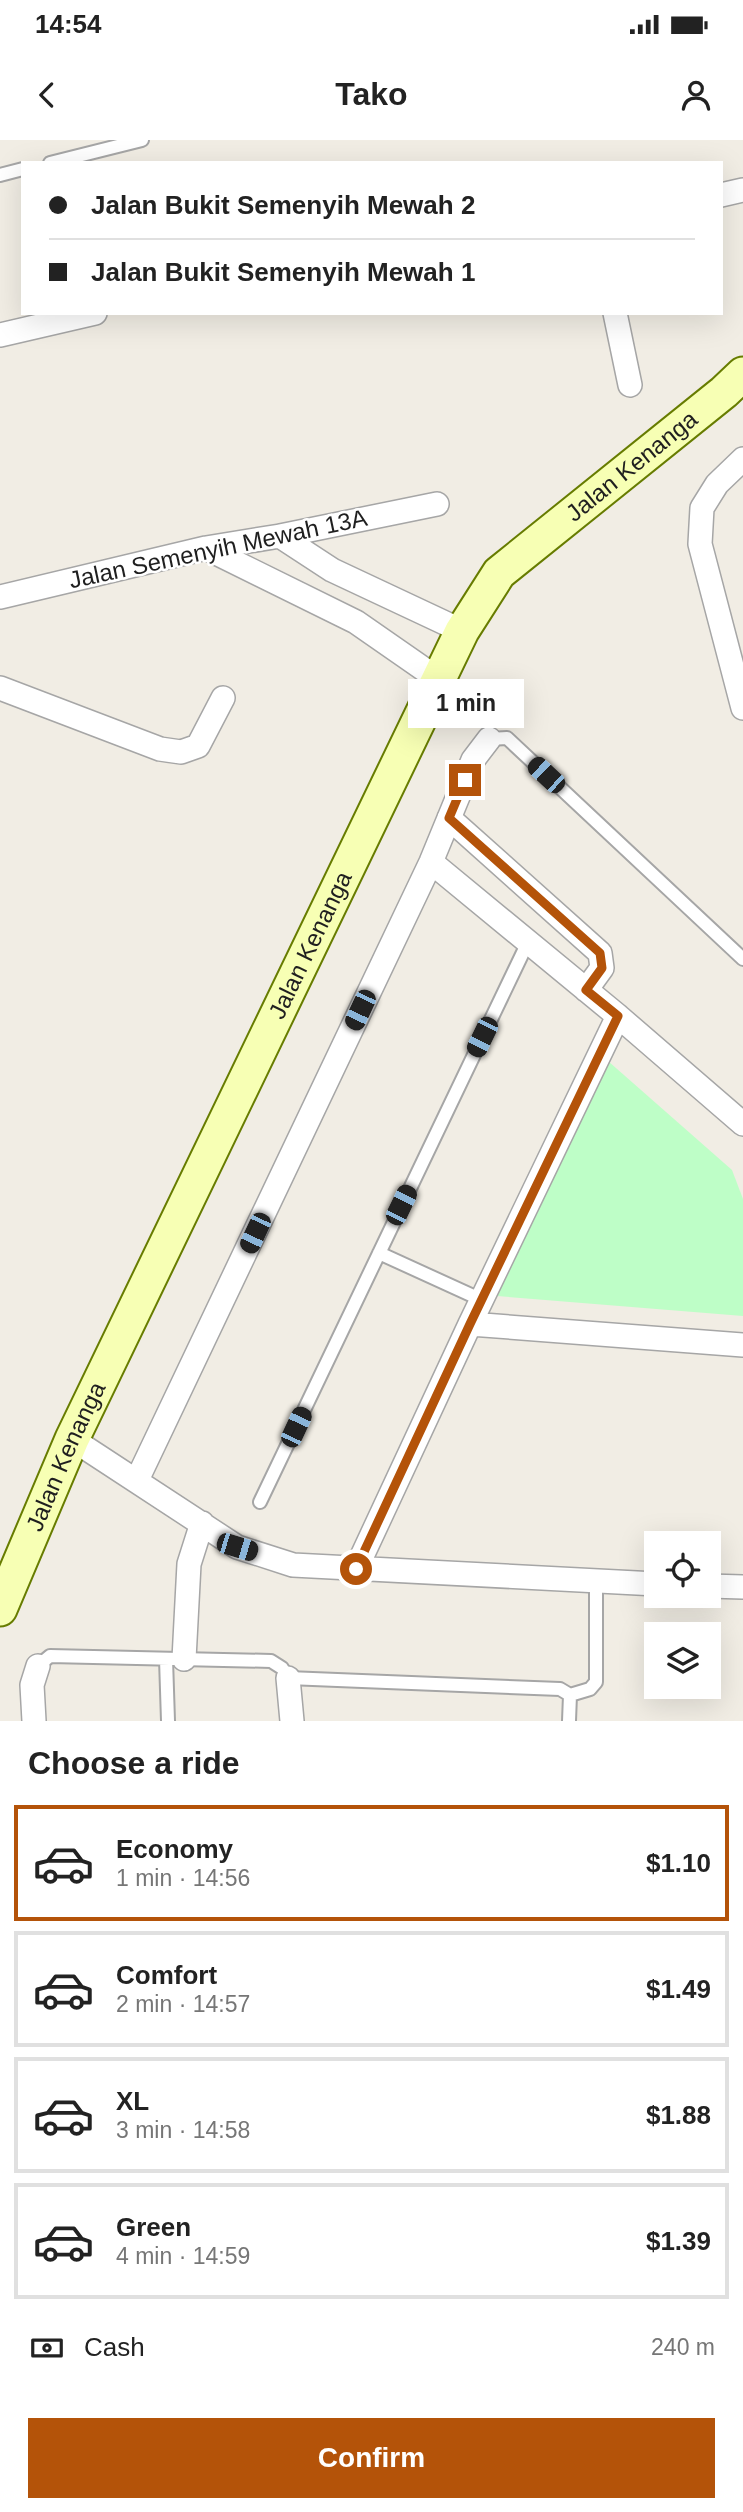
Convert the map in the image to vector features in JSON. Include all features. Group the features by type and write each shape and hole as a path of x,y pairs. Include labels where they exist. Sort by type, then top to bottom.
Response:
{"street":[{"path":"723,195 743,190"},
{"path":"0,335 85,315"},
{"path":"615,315 630,385"},
{"name":"Jalan Kenanga","path":"0,1609 72,1439 462,631 499,573 724,393 743,374"},
{"path":"743,459 717,484 702,508 700,544 743,708"},
{"name":"Jalan Semenyih Mewah 13A","path":"0,597 206,548 437,504"},
{"path":"280,536 332,570 462,631"},
{"path":"206,548 356,622 438,679"},
{"path":"0,688 160,749 181,752 198,746 223,698"},
{"path":"133,1478 431,862 473,760 489,739"},
{"path":"449,818 600,953 602,968 586,990"},
{"path":"431,862 618,1016 743,1124"},
{"path":"356,1569 618,1016"},
{"path":"470,1324 743,1345"},
{"path":"72,1439 237,1547 293,1564 644,1584"},
{"path":"175,1659 189,1564 202,1524"},
{"path":"721,1586 743,1587"},
{"path":"34,1721 32,1685 38,1666"},
{"path":"288,1678 292,1721"}],"lane":[{"path":"58,161 142,140"},
{"path":"0,175 21,170"},
{"path":"489,739 506,738 743,959"},
{"path":"260,1502 528,942"},
{"path":"379,1253 482,1300"},
{"path":"570,1695 590,1689 596,1682 596,1583"},
{"path":"38,1666 50,1656 271,1661 282,1668 288,1678 561,1689 570,1695"},
{"path":"168,1721 175,1659"},
{"path":"569,1721 570,1695"}],"green space":[{"path":"608,1061 732,1170 743,1199 743,1316 497,1296"}],"route":[{"path":"356,1569 618,1016 586,990 602,968 600,953 449,818 465,780"}]}
